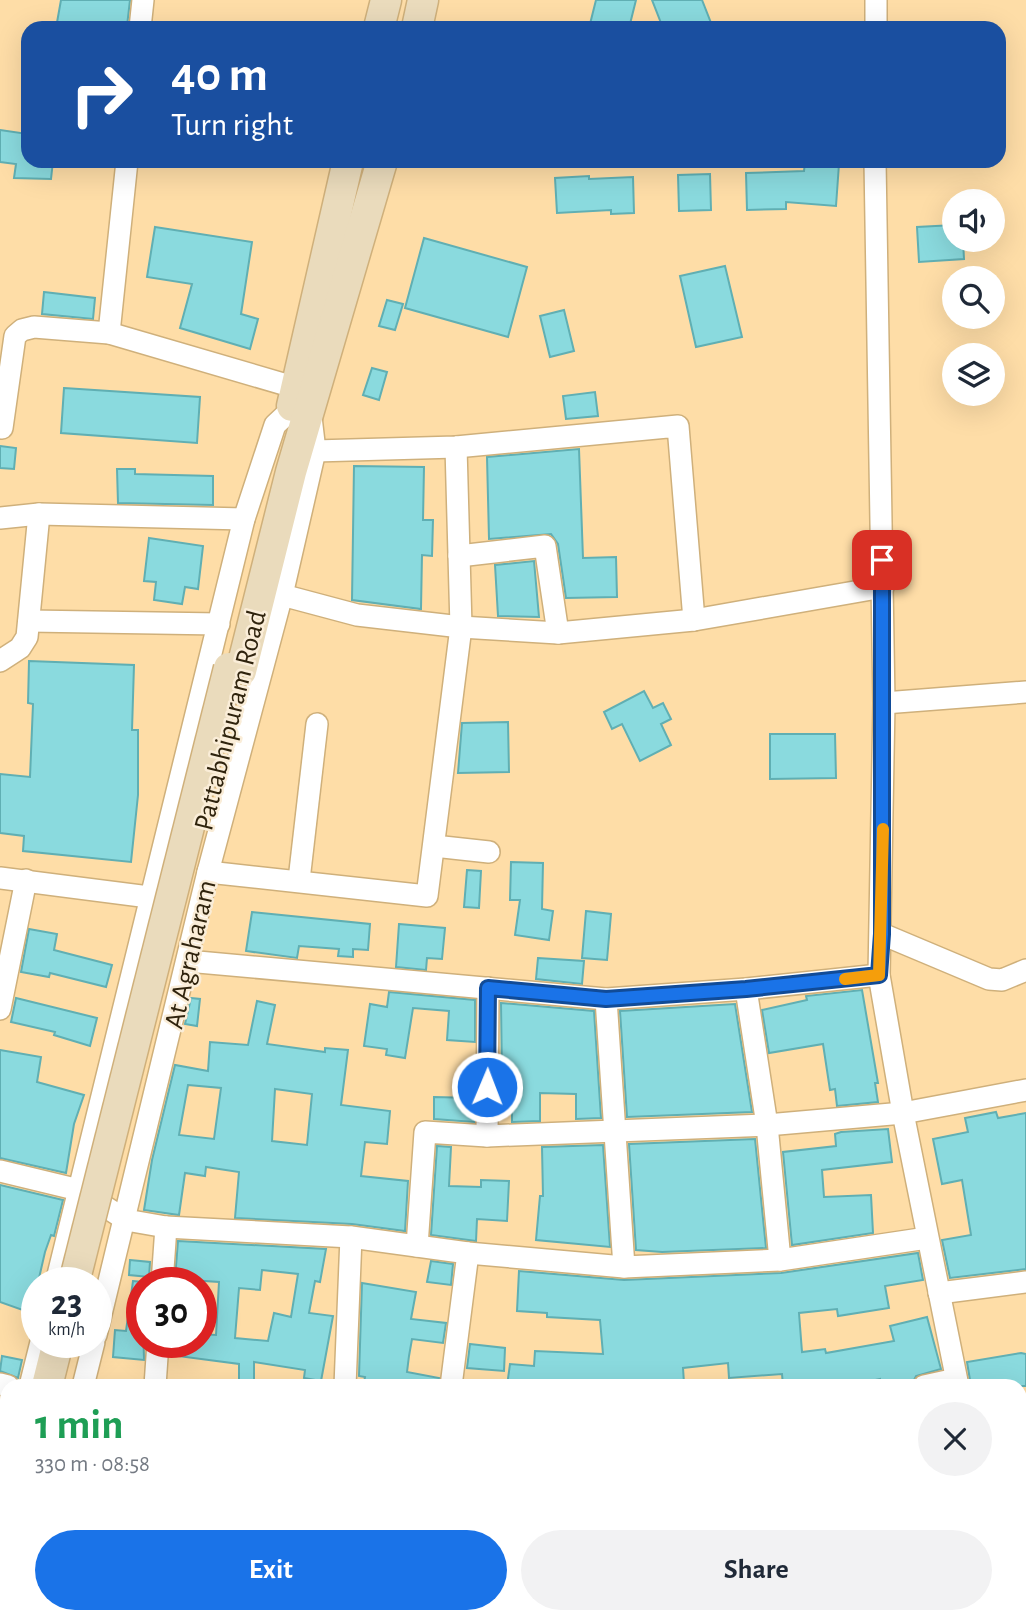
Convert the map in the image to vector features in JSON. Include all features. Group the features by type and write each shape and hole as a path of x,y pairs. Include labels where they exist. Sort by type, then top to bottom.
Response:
{"street":[{"path":"141,21 143,0"},
{"path":"381,21 386,0"},
{"path":"418,21 423,0"},
{"path":"876,0 876,21"},
{"path":"109,332 126,168"},
{"name":"Pattabhipuram Road","path":"89,1267 299,403 347,168"},
{"name":"Pattabhipuram Road","path":"299,403 381,168"},
{"path":"876,168 884,703 882,934 879,975 903,1113 956,1379"},
{"path":"2,428 15,336 22,330 34,327 109,332 299,403 275,425 244,519 60,1267"},
{"name":"At Agraharam","path":"112,1274 208,872 282,595 315,451 299,403"},
{"path":"315,451 456,447 678,426 694,620"},
{"path":"208,872 427,896 461,627 456,447"},
{"path":"0,519 39,514 244,519"},
{"path":"0,661 20,648 27,637 39,514"},
{"path":"459,556 545,546 558,633"},
{"path":"282,595 357,615 461,627 558,633 694,620 883,587"},
{"path":"29,621 219,624"},
{"name":"Pattabhipuram Road","path":"78,1267 235,670"},
{"path":"884,703 1026,692"},
{"path":"299,880 317,724"},
{"path":"434,846 489,852"},
{"path":"0,878 149,897"},
{"path":"0,1009 26,880"},
{"path":"882,934 989,979 1002,980 1026,970"},
{"path":"187,961 606,999 746,989 879,975"},
{"path":"487,1136 488,988"},
{"path":"746,989 767,1125 780,1260"},
{"path":"606,999 624,1267"},
{"path":"417,1246 425,1132 487,1136 767,1125 903,1113 1026,1090"},
{"path":"0,1171 79,1190 126,1220 166,1227 351,1237 468,1253 624,1267 780,1260 928,1238"},
{"path":"163,1267 166,1227"},
{"path":"345,1379 351,1237"},
{"path":"452,1379 468,1253"},
{"path":"939,1293 1026,1282"},
{"path":"32,1379 37,1358"},
{"path":"49,1379 54,1358"},
{"path":"61,1379 66,1358"},
{"path":"85,1379 90,1358"},
{"path":"155,1379 157,1358"}],"building":[{"path":"61,0 130,0 128,21 57,21"},
{"path":"596,0 636,0 631,21 591,21"},
{"path":"652,0 702,0 710,21 660,21"},
{"path":"0,130 21,133 21,168 52,168 51,179 14,178 16,164 0,162"},
{"path":"804,168 839,168 836,206 786,202 786,209 747,210 746,173 804,171"},
{"path":"710,174 711,210 679,211 678,175"},
{"path":"589,176 589,179 633,177 634,213 611,214 611,210 557,213 555,178"},
{"path":"942,226 942,252 964,252 964,259 919,262 917,227"},
{"path":"155,227 252,242 241,314 258,319 250,349 180,328 192,284 147,277"},
{"path":"424,238 527,267 508,337 405,308"},
{"path":"725,266 742,337 696,347 680,276"},
{"path":"44,292 95,298 93,319 42,314"},
{"path":"387,300 403,304 395,330 379,326"},
{"path":"564,310 574,351 550,357 540,316"},
{"path":"372,368 387,372 379,400 363,395"},
{"path":"64,388 200,397 197,443 61,433"},
{"path":"595,392 598,416 566,419 563,396"},
{"path":"0,446 16,448 14,469 0,468"},
{"path":"579,449 583,558 616,557 617,597 566,598 558,544 551,534 489,539 487,457"},
{"path":"354,466 424,467 423,520 433,520 432,556 422,555 421,609 352,600"},
{"path":"117,469 135,469 135,474 213,476 213,505 118,503"},
{"path":"149,538 203,546 198,589 185,587 182,604 154,600 156,582 144,581"},
{"path":"534,561 539,617 498,616 495,565"},
{"path":"29,661 134,665 132,730 138,730 138,795 131,862 23,851 24,836 0,833 0,774 30,777 33,704 28,703"},
{"path":"644,691 653,708 663,703 671,719 661,724 671,745 640,761 622,724 612,729 604,712"},
{"path":"508,722 509,772 458,773 462,723"},
{"path":"770,734 835,734 836,778 770,779"},
{"path":"511,862 543,863 542,909 553,911 549,940 515,935 520,900 510,900"},
{"path":"467,870 481,871 479,908 464,907"},
{"path":"586,911 611,914 607,960 582,958"},
{"path":"252,912 370,924 368,950 353,949 353,957 338,956 339,949 299,946 297,958 246,951"},
{"path":"399,924 445,928 442,959 427,958 426,970 396,967"},
{"path":"29,929 57,934 54,950 112,965 106,987 50,973 49,977 21,972"},
{"path":"538,958 584,961 582,984 536,979"},
{"path":"862,990 878,1083 875,1083 878,1102 837,1106 835,1089 830,1090 823,1044 769,1053 762,1010 807,1000 806,996"},
{"path":"389,992 475,1000 475,1042 447,1040 449,1011 413,1008 405,1058 386,1055 387,1049 364,1046 370,1004 387,1007"},
{"path":"16,998 97,1018 90,1046 54,1035 55,1032 11,1022"},
{"path":"191,998 200,999 197,1026 185,1024"},
{"path":"257,1001 275,1005 267,1044 325,1052 325,1048 348,1050 341,1105 390,1111 387,1144 365,1142 361,1176 408,1181 405,1231 352,1224 235,1218 239,1172 206,1167 205,1176 185,1173 179,1215 144,1210 152,1160 175,1065 208,1071 210,1042 248,1045","holes":["188,1085 221,1088 214,1139 179,1135","275,1089 312,1094 307,1145 272,1141"]},
{"path":"501,1003 594,1011 601,1118 576,1119 576,1094 540,1093 540,1121 512,1122 512,1076 502,1076"},
{"path":"735,1004 752,1112 627,1117 620,1011"},
{"path":"0,1050 41,1057 37,1082 84,1095 74,1124 66,1173 0,1158"},
{"path":"434,1097 474,1098 474,1122 434,1119"},
{"path":"996,1112 998,1118 1026,1113 1026,1269 950,1278 942,1240 971,1235 962,1180 942,1184 933,1139 968,1132 965,1118"},
{"path":"888,1129 892,1162 822,1170 824,1197 871,1195 873,1233 792,1245 783,1152 836,1146 835,1134 841,1132"},
{"path":"755,1139 766,1248 662,1252 636,1250 629,1144"},
{"path":"603,1145 610,1247 536,1240 540,1196 543,1196 542,1147"},
{"path":"437,1146 451,1147 449,1186 481,1187 481,1180 509,1181 507,1221 477,1219 476,1241 431,1235"},
{"path":"0,1185 63,1200 54,1236 51,1235 42,1267 21,1267 21,1309 0,1302"},
{"path":"178,1241 326,1249 320,1282 315,1281 309,1313 333,1316 321,1379 304,1378 305,1370 254,1362 254,1379 239,1379 239,1364 193,1358 217,1358 217,1267 176,1267","holes":["262,1270 298,1274 291,1317 274,1313 268,1341 235,1338 239,1288 260,1290"]},
{"path":"918,1253 923,1280 885,1286 889,1308 838,1316 837,1309 799,1313 802,1352 825,1349 826,1353 894,1341 890,1326 927,1317 941,1369 916,1376 914,1379 782,1379 782,1374 729,1378 728,1363 683,1368 684,1379 508,1379 510,1364 534,1366 535,1351 603,1354 600,1320 547,1317 547,1313 517,1311 519,1271 624,1280 781,1273"},
{"path":"130,1260 150,1262 150,1267 130,1267"},
{"path":"431,1261 453,1264 451,1285 427,1282"},
{"path":"362,1283 416,1292 411,1319 446,1323 443,1343 412,1339 409,1356 407,1372 439,1379 365,1379 359,1376"},
{"path":"115,1330 126,1331 126,1358 144,1360 113,1357"},
{"path":"470,1344 505,1348 504,1371 467,1368"},
{"path":"1026,1354 1026,1379 970,1379 967,1362"},
{"path":"2,1356 22,1360 18,1378 0,1371"}],"slow traffic":[{"path":"845,979 879,975 883,829"}],"route":[{"path":"487,1087 488,988 606,999 746,989 879,975 882,934 884,703 882,560"}]}
